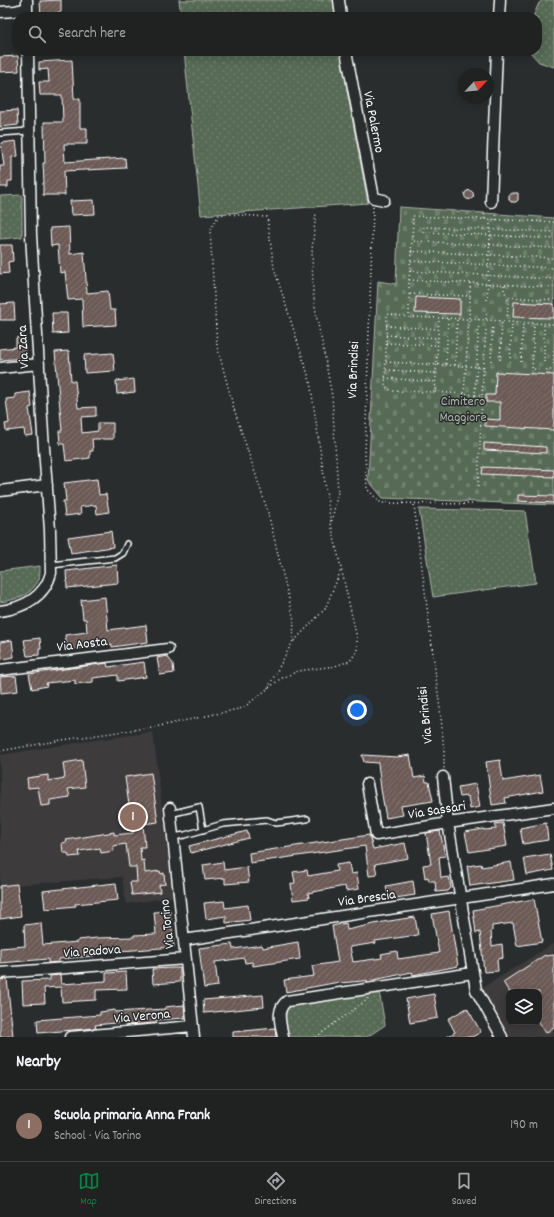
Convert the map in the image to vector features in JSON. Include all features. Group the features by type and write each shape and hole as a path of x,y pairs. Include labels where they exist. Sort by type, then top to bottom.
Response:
{"street":[{"path":"339,0 340,12"},
{"path":"499,12 500,0"},
{"path":"0,12 16,11 27,8"},
{"name":"Via Zara","path":"0,611 18,607 37,597 49,578 50,565 50,530 31,235 28,56"},
{"name":"Via Palermo","path":"347,56 379,199"},
{"path":"491,202 497,56"},
{"path":"0,368 39,364"},
{"path":"0,491 47,485"},
{"name":"Via Aosta","path":"0,670 168,649"},
{"path":"443,777 448,823 476,990 502,1037"},
{"name":"Via Sassari","path":"367,784 376,835 554,808"},
{"name":"Via Torino","path":"170,811 194,1037"},
{"name":"Via Brescia","path":"184,940 554,884"},
{"name":"Via Padova","path":"0,973 186,959"},
{"path":"283,1037 279,1012 282,1005 287,1001 473,973"},
{"name":"Via Verona","path":"70,1037 193,1026"}],"lane":[{"path":"0,133 29,131"},
{"path":"50,565 115,558 123,553 127,544"},
{"path":"170,811 199,807 203,830"},
{"path":"172,837 223,824 267,820 276,823 307,819"}],"path":[{"name":"Via Brindisi","path":"379,199 366,454 366,489 381,503 414,505 473,504"},
{"path":"316,212 312,250 313,291 317,320 332,396 338,492 331,524"},
{"path":"484,219 485,212"},
{"path":"496,212 496,220"},
{"path":"0,751 62,740 160,726 214,716 243,708 280,679 298,671 335,666 350,661 357,651 357,638 331,524 310,381 274,268 267,217 227,214 219,215 210,230 217,346 234,409 267,509 294,620 293,641"},
{"path":"409,317 409,280 413,216 554,222"},
{"path":"487,300 490,219"},
{"path":"554,232 424,227 424,232 554,239"},
{"path":"412,241 554,248"},
{"path":"411,251 554,258"},
{"path":"411,261 554,268"},
{"path":"410,271 554,279"},
{"path":"409,280 554,287"},
{"path":"464,394 470,283"},
{"path":"504,285 504,291 508,297 507,322"},
{"path":"409,294 470,296"},
{"path":"508,297 554,300"},
{"path":"486,320 487,311"},
{"path":"482,396 435,392 392,391 385,386 386,314 409,317 457,318 554,324"},
{"path":"435,392 439,318"},
{"path":"446,365 448,318"},
{"path":"455,365 457,318"},
{"path":"474,395 479,320"},
{"path":"491,361 492,320"},
{"path":"500,360 502,321"},
{"path":"510,362 512,322"},
{"path":"521,362 523,322"},
{"path":"534,323 532,369 554,370 554,351"},
{"path":"544,323 544,362"},
{"path":"386,326 438,329"},
{"path":"478,487 486,329"},
{"path":"386,334 438,338"},
{"path":"386,343 437,346"},
{"path":"386,362 484,367"},
{"path":"385,370 436,373"},
{"path":"385,378 436,382"},
{"name":"Via Brindisi","path":"414,505 441,717 444,752 443,777"},
{"path":"268,688 293,641 325,608 342,570"},
{"path":"316,1037 367,1000 370,989"}],"shaded area":[{"path":"153,732 173,897 126,904 122,877 0,886 0,755"},
{"path":"554,943 554,1035 552,1037 510,1037 482,988"}],"green space":[{"path":"179,0 336,0 337,12 180,12"},
{"path":"543,0 554,0 554,67 539,62 534,56 542,56 542,12 535,12 539,3"},
{"path":"185,56 343,56 347,91 368,203 201,215"},
{"path":"22,195 22,237 0,239 0,196"},
{"name":"Cimitero Maggiore","path":"399,207 554,218 554,505 383,498 368,480 378,281 396,284"},
{"path":"419,509 525,511 536,583 433,597"},
{"path":"40,566 39,579 28,593 12,600 0,602 0,571"},
{"path":"379,991 385,1025 367,1037 287,1037 283,1014 286,1009 292,1006"}],"building":[{"path":"61,0 61,12 41,12 40,1"},
{"path":"18,56 19,71 0,72 0,57"},
{"path":"72,60 74,99 80,99 80,128 87,128 87,144 64,144 65,162 125,158 126,168 64,171 65,195 43,195 43,163 45,163 44,122 63,122 62,95 40,95 39,82 49,82 48,69 39,70 39,62"},
{"path":"17,110 18,125 0,127 0,111"},
{"path":"16,141 18,156 12,157 12,181 8,181 8,187 0,187 0,166 4,166 1,143"},
{"path":"469,190 474,195 469,200 464,195"},
{"path":"518,193 518,200 516,202 511,202 509,199 509,195"},
{"path":"94,200 95,214 71,215 70,201"},
{"path":"69,227 70,254 84,252 87,293 108,291 110,310 115,310 116,325 83,327 82,299 68,300 65,272 60,273 58,245 51,246 50,228"},
{"path":"0,245 12,245 13,261 8,262 9,273 0,274"},
{"path":"416,297 460,299 460,314 415,313"},
{"path":"514,302 554,304 554,318 513,317"},
{"path":"14,303 15,320 0,320 0,304"},
{"path":"52,313 67,313 68,333 53,334"},
{"path":"24,337 26,358 0,360 0,349 16,347 16,338"},
{"path":"69,351 71,381 75,381 78,408 96,407 96,416 81,417 82,433 98,431 98,423 113,423 113,439 92,439 93,451 90,451 90,458 66,461 64,444 60,444 59,431 62,431 55,352"},
{"path":"113,353 115,371 85,373 84,355"},
{"path":"496,372 554,375 554,430 485,426 485,419 500,420 500,402 486,402 486,395 495,395"},
{"path":"134,379 135,392 117,394 116,381"},
{"path":"30,392 32,407 29,408 33,435 25,436 24,429 6,431 5,424 9,423 6,399 15,398 15,394"},
{"path":"484,443 546,447 546,453 484,450"},
{"path":"483,467 554,470 554,477 482,474"},
{"path":"97,479 99,495 106,494 109,512 97,514 96,505 80,507 81,514 65,516 63,501 66,501 64,483"},
{"path":"518,495 554,496 554,503 518,501"},
{"path":"111,531 113,547 71,553 68,537"},
{"path":"117,565 118,583 67,588 66,571"},
{"path":"105,597 108,630 146,625 148,642 112,647 112,644 67,650 65,635 87,632 86,619 83,619 81,600"},
{"path":"40,638 41,649 39,649 39,655 27,656 24,640"},
{"path":"12,640 14,657 2,659 0,642"},
{"path":"167,656 173,664 174,673 160,675 157,658"},
{"path":"144,662 146,677 118,681 118,675 93,678 93,682 75,684 75,680 46,683 47,686 32,689 29,674 107,663 108,667"},
{"path":"16,676 18,691 1,693 0,677"},
{"path":"362,755 397,757 410,755 414,778 425,776 426,782 429,782 433,801 401,806 403,815 386,818 378,763 364,762"},
{"path":"82,760 85,787 68,789 70,797 50,800 50,805 41,806 38,787 28,788 27,778 48,775 48,781 65,778 63,763"},
{"path":"500,760 503,781 540,775 543,791 505,798 506,803 492,805 486,762"},
{"path":"151,773 158,822 143,824 145,847 140,847 141,861 144,860 145,873 160,871 161,874 164,873 165,884 159,885 160,892 132,895 130,882 137,882 136,867 129,867 126,844 113,846 114,851 101,853 100,848 79,851 80,856 69,857 68,853 63,853 62,843 67,842 66,840 114,832 114,835 133,833 125,777"},
{"path":"476,784 480,807 470,809 468,796 460,797 458,787"},
{"path":"503,823 507,846 469,852 465,832 496,829 495,824"},
{"path":"546,823 548,840 523,844 520,828"},
{"path":"247,831 249,838 191,853 189,846"},
{"path":"440,831 445,856 439,857 441,878 449,877 451,888 448,891 436,892 435,881 429,881 428,877 425,878 423,865 431,864 426,833"},
{"path":"369,835 373,849 405,843 408,858 375,864 377,875 369,876 365,846 250,863 249,853"},
{"path":"550,854 553,870 527,875 524,858"},
{"path":"223,862 224,870 247,867 249,882 225,884 225,878 205,880 203,865"},
{"path":"511,862 514,880 470,886 467,866 481,864 482,867"},
{"path":"349,863 351,874 357,873 359,889 346,891 345,886 308,893 309,898 293,900 291,884 295,883 293,872 307,870 308,876 337,871 336,865"},
{"path":"413,881 415,895 389,899 386,886"},
{"path":"116,883 118,900 75,904 76,906 45,909 43,891"},
{"path":"17,884 21,916 0,919 0,886"},
{"path":"534,899 542,942 517,946 513,923 492,926 492,946 502,944 503,958 497,959 498,971 484,972 480,932 476,933 473,910"},
{"path":"224,901 225,908 248,905 250,920 226,923 226,916 206,919 204,903"},
{"path":"170,911 174,947 93,953 94,956 59,959 59,962 48,963 48,959 0,963 0,948 25,946 24,925 41,923 43,945 78,942 78,940 97,938 134,937 134,935 156,934 154,912"},
{"path":"449,911 458,966 413,975 412,972 374,980 339,982 286,992 284,980 314,976 312,966 338,962 332,926 346,923 347,930 415,917 418,935 375,941 376,943 350,947 353,962 382,958 381,954 397,951 398,959 439,953 432,914"},
{"path":"298,942 300,959 253,966 252,962 245,963 244,958 215,962 218,986 204,988 199,948 232,944 233,949 262,945 263,948"},
{"path":"545,955 554,955 554,1027 546,1033 541,1025 542,989 507,989 503,982"},
{"path":"180,968 180,982 153,984 152,969"},
{"path":"126,972 127,989 96,990 96,1000 62,1002 61,987 44,988 45,1003 23,1004 22,981 50,980 50,976 60,975 61,984 106,981 106,973"},
{"path":"7,979 13,1036 0,1037 0,980"},
{"path":"434,994 438,1018 410,1023 406,999"},
{"path":"263,995 264,1007 204,1013 203,1000"},
{"path":"184,1005 185,1018 156,1020 156,1023 126,1025 126,1022 95,1025 96,1028 38,1033 37,1020 100,1015 100,1012 115,1010 115,1012 165,1009 165,1007"},
{"path":"467,1008 481,1032 472,1037 447,1037 455,1032 448,1019"},
{"path":"275,1028 276,1037 233,1037 233,1032"}],"place":[{"name":"Scuola primaria Anna Frank","path":"133,817"}]}
